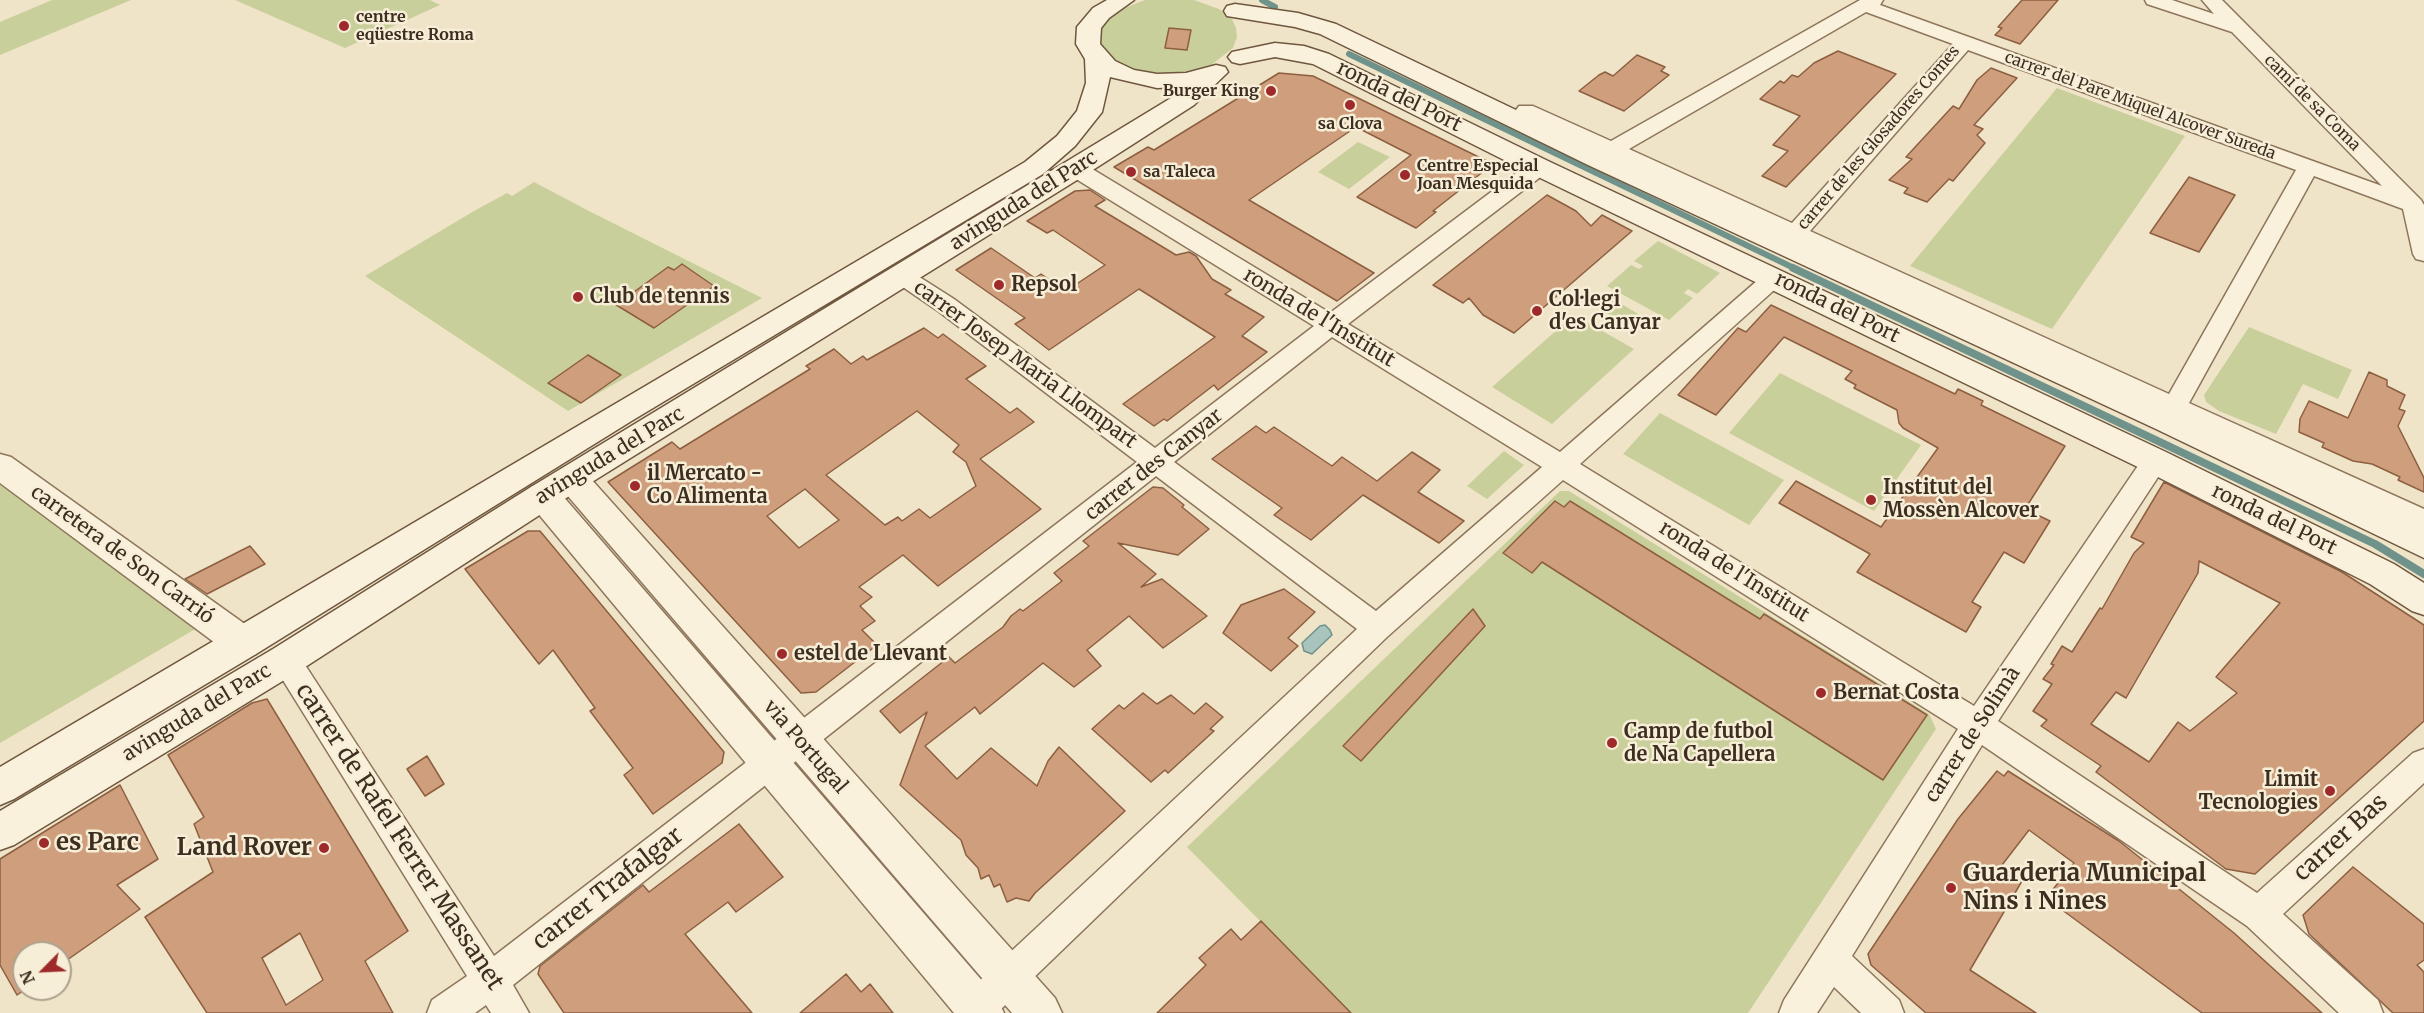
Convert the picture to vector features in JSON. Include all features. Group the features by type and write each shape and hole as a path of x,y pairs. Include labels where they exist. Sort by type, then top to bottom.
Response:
{"main road":[{"path":"1103,6 1123,0"},
{"path":"1097,59 1116,72 1157,81 1187,80 1214,73 1240,57 1246,48 1248,29 1222,3"},
{"name":"ronda del Port","path":"1222,3 1328,28 2171,413 2424,544"},
{"name":"avinguda del Parc","path":"0,787 243,644 622,412 1043,161 1066,141 1089,112 1098,83 1097,59 1088,44 1087,35 1103,6"},
{"name":"ronda del Port","path":"1240,57 1275,50 1304,53 1320,59 1539,167 2155,461 2382,574 2424,601"},
{"name":"avinguda del Parc","path":"0,832 286,660 557,488 1076,169 1185,100 1214,73"},
{"name":"carretera de Son Carrió","path":"0,466 243,644"},
{"name":"via Portugal","path":"557,488 798,739 1040,1013"},
{"name":"via Portugal","path":"557,488 769,763 977,1011"}],"street":[{"path":"2154,0 2239,29"},
{"name":"camí de sa Coma","path":"2211,0 2419,202"},
{"path":"1603,154 1870,3"},
{"name":"carrer del Pare Miquel Alcover Sureda","path":"1870,3 1964,42 2308,167 2419,202"},
{"name":"carrer de les Glosadores Comes","path":"1795,234 1964,42"},
{"name":"ronda del Port","path":"1526,110 1603,154 1795,234 2171,413 2424,521"},
{"name":"carrer des Canyar","path":"769,763 1157,463 1331,325 1539,167"},
{"path":"2171,413 2308,167"},
{"name":"ronda de l'Institut","path":"1076,169 1562,465 1978,724 2259,914 2365,1013"},
{"path":"2419,202 2424,254"},
{"name":"carrer Josep Maria Llompart","path":"902,276 946,305 1377,628"},
{"path":"977,1011 1377,628 1774,278"},
{"name":"carrer de Solimà","path":"1797,1013 1978,724 2155,461"},
{"name":"carrer de Rafel Ferrer Massanet","path":"286,660 512,1013"},
{"name":"carrer Trafalgar","path":"445,1013 769,763"},
{"name":"carrer Bas","path":"2259,914 2424,763"},
{"path":"1831,960 1886,1013"}],"green space":[{"path":"52,0 131,0 0,55 0,22"},
{"name":"centre eqüestre Roma","path":"235,0 430,0 440,5 345,48"},
{"path":"1145,0 1194,0 1219,9 1232,19 1236,28 1237,37 1233,48 1211,65 1175,74 1138,71 1117,63 1099,45 1100,28 1117,11"},
{"path":"2057,88 2185,136 2052,329 1910,266"},
{"path":"1358,142 1390,157 1349,189 1318,172"},
{"name":"Club de tennis","path":"534,182 762,298 568,411 365,276 474,211 507,193 512,196"},
{"path":"1658,241 1720,273 1697,294 1688,289 1684,293 1693,298 1669,320 1607,286 1631,265 1639,269 1643,266 1634,261"},
{"path":"1613,300 1648,320 1637,330 1601,310"},
{"path":"1574,315 1634,349 1552,424 1492,387"},
{"path":"2249,327 2352,370 2338,399 2303,384 2276,434 2219,411 2206,402 2204,395"},
{"path":"1780,373 1921,445 1874,511 1729,433"},
{"path":"1660,413 1784,480 1749,525 1623,454"},
{"path":"1504,451 1524,465 1487,499 1467,486"},
{"path":"0,479 197,628 0,743"},
{"name":"Camp de futbol de Na Capellera","path":"1560,491 1569,491 1929,714 1936,729 1748,1013 1351,1013 1187,847"}],"water":[{"path":"1325,625 1332,635 1312,654 1304,651 1302,643 1320,626"}],"building":[{"path":"2022,0 2058,0 2020,44 1995,35 2002,28 1998,27"},
{"path":"1169,28 1191,30 1187,50 1165,48"},
{"path":"1838,51 1896,74 1786,187 1762,176 1788,151 1773,145 1800,116 1760,99 1780,81 1784,83 1792,75 1798,77 1814,63"},
{"path":"1637,55 1665,67 1661,71 1669,75 1624,111 1579,91 1605,72 1613,76"},
{"path":"1991,68 2017,78 1974,125 1983,129 1977,135 1985,143 1953,181 1949,179 1927,202 1904,193 1908,188 1889,180 1912,159 1906,157 1953,106 1959,109 1977,80"},
{"path":"1279,73 1313,76 1493,164 1433,211 1436,212 1416,228 1357,197 1411,155 1360,129 1353,129 1249,200 1374,273 1337,301 1114,167 1148,147 1154,150"},
{"path":"2189,177 2235,195 2199,252 2150,233"},
{"path":"1090,190 1105,200 1095,206 1176,255 1189,252 1196,256 1212,279 1231,290 1225,294 1264,317 1242,336 1267,352 1218,390 1214,385 1167,421 1164,419 1154,426 1123,404 1215,337 1139,289 1049,350 1015,324 1025,318 956,270 991,248 1035,278 1041,274 1066,291 1105,265 1053,230 1047,233 1027,221 1075,191"},
{"path":"1547,195 1576,211 1591,226 1602,215 1632,231 1514,333 1483,315 1469,298 1463,303 1433,285"},
{"path":"682,264 714,286 654,328 613,303 631,291 634,292 668,267 674,270"},
{"path":"1771,305 1955,394 1958,389 1983,401 1981,405 2065,446 2025,509 2050,521 2024,563 2004,552 1972,602 1981,607 1966,632 1857,572 1870,554 1779,503 1796,481 1881,527 1938,448 1903,428 1899,423 1897,410 1854,388 1856,385 1845,379 1852,371 1784,337 1716,415 1678,395 1738,328 1746,332"},
{"path":"924,328 938,338 943,334 986,366 966,379 1010,413 1017,408 1034,422 980,459 1041,509 938,586 903,555 859,587 872,597 860,606 875,621 862,630 877,645 816,692 801,693 608,482 672,442 680,449 810,369 806,366 834,349 851,364 863,356 867,360","holes":["917,411 959,445 953,452 966,462 976,486 930,518 919,509 902,521 898,517 885,525 826,475","805,489 839,520 799,548 767,516"]},
{"path":"588,355 621,375 581,403 548,383"},
{"path":"2369,372 2387,380 2387,386 2405,395 2399,409 2405,411 2398,426 2424,478 2424,492 2398,480 2400,477 2372,464 2353,461 2322,447 2324,443 2299,432 2300,419 2309,401 2348,418"},
{"path":"1256,426 1266,433 1274,427 1332,466 1342,457 1377,481 1412,452 1440,470 1418,492 1464,521 1439,543 1363,495 1311,540 1274,515 1282,508 1212,459"},
{"path":"2164,482 2342,572 2424,625 2424,721 2255,874 2226,869 2096,772 2101,766 2041,726 2047,720 2033,711 2052,684 2043,679 2054,665 2051,664 2062,646 2072,652 2100,608 2102,609 2134,553 2144,543 2131,537","holes":["2199,561 2280,603 2216,677 2237,693 2190,731 2178,722 2149,762 2091,724 2116,692 2126,698 2198,573"]},
{"path":"1153,487 1163,488 1209,529 1178,555 1118,543 1156,574 1141,587 1162,579 1207,616 1163,648 1129,616 1087,650 1101,666 1074,687 1043,663 980,714 975,707 925,746 957,779 991,748 1037,786 1048,761 1059,747 1125,811 1029,901 1016,898 1007,902 1000,884 994,887 989,875 981,879 978,868 966,855 961,840 900,785 927,712 900,733 880,711 949,657 955,663 1003,627 1020,609 1023,611 1062,581 1054,573 1089,546 1083,541"},
{"path":"1555,501 1564,507 1570,501 1760,619 1764,614 1927,715 1883,780 1542,562 1532,573 1503,553"},
{"path":"528,531 540,531 724,752 722,763 653,814 624,775 633,768 590,711 595,708 553,650 539,664 465,569"},
{"path":"250,546 265,564 207,594 185,579"},
{"path":"1284,589 1315,612 1288,638 1298,646 1271,671 1223,633 1241,605"},
{"path":"1473,609 1485,626 1361,761 1343,746"},
{"path":"1143,693 1157,704 1171,695 1194,714 1206,703 1223,717 1210,729 1214,731 1168,773 1165,770 1151,782 1092,729 1119,705 1124,709"},
{"path":"267,699 408,931 365,961 393,1013 207,1013 145,917 213,872 194,824 204,817 168,755 252,703","holes":["300,933 323,980 286,1005 262,958"]},
{"path":"427,756 444,784 425,796 407,769"},
{"path":"1997,771 2004,776 2008,771 2119,841 2234,933 2322,1013 2202,1013 2046,898 2074,863 2029,830 2002,865 2022,881 1970,970 2036,1013 1926,1013 1871,965 1868,954 1958,819"},
{"path":"120,785 158,859 117,885 140,909 72,957 72,941 12,941 12,986 0,965 0,859"},
{"path":"739,824 783,877 736,912 728,902 685,934 752,1013 564,1013 538,974 540,966 643,885 649,892"},
{"path":"2353,867 2424,924 2424,960 2417,965 2424,972 2424,1013 2393,1013 2309,934 2303,915"},
{"path":"1261,921 1351,1013 1157,1013 1206,965 1199,958 1231,929 1241,940"},
{"path":"846,974 861,992 870,984 893,1013 800,1013"}],"waterway":[{"path":"1262,0 1275,7"},
{"path":"1349,54 1796,269"},
{"path":"1793,268 2375,544 2424,574"}],"place":[{"name":"centre eqüestre Roma","path":"344,26"},
{"name":"Burger King","path":"1271,91"},
{"name":"sa Clova","path":"1350,105"},
{"name":"sa Taleca","path":"1131,172"},
{"name":"Centre Especial Joan Mesquida","path":"1405,175"},
{"name":"Repsol","path":"999,285"},
{"name":"Club de tennis","path":"578,297"},
{"name":"Col·legi d'es Canyar","path":"1537,311"},
{"name":"il Mercato - Co Alimenta","path":"635,486"},
{"name":"Institut del Mossèn Alcover","path":"1871,500"},
{"name":"estel de Llevant","path":"782,654"},
{"name":"Bernat Costa","path":"1821,693"},
{"name":"Camp de futbol de Na Capellera","path":"1612,743"},
{"name":"Limit Tecnologies","path":"2330,791"},
{"name":"es Parc","path":"44,843"},
{"name":"Land Rover","path":"324,848"},
{"name":"Guarderia Municipal Nins i Nines","path":"1951,888"}]}
